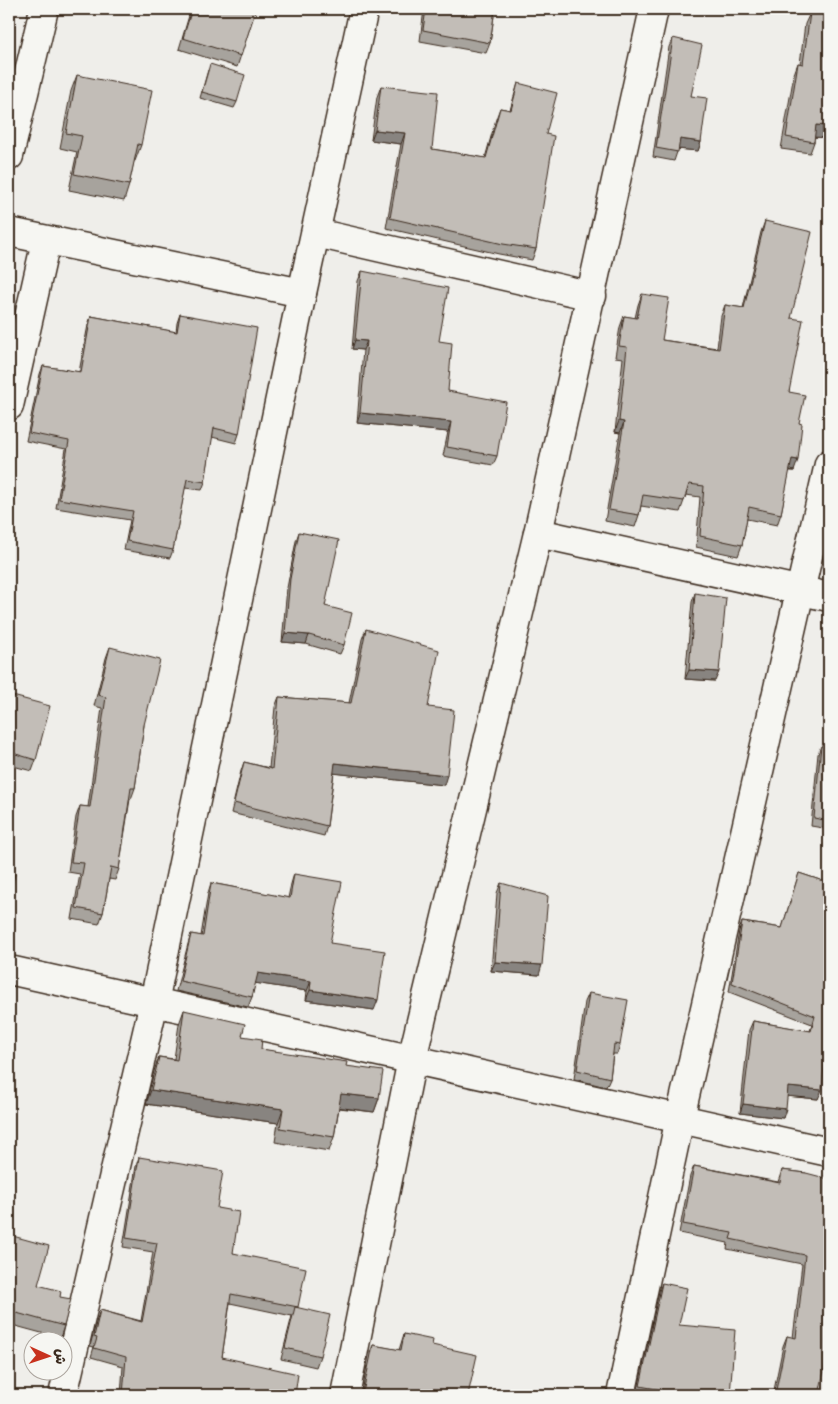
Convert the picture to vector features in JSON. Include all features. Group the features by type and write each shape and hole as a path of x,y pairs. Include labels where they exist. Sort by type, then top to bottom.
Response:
{"street":[{"path":"9,156 44,9"},
{"path":"63,1395 154,1002 302,293 364,9"},
{"path":"345,1395 412,1059 538,533 654,9"},
{"path":"9,232 302,293"},
{"path":"316,233 592,296"},
{"path":"9,406 46,240"},
{"path":"621,1395 680,1118 829,464"},
{"path":"538,533 829,597"},
{"path":"9,970 829,1152"}],"building":[{"path":"192,9 256,9 241,56 183,38"},
{"path":"426,9 495,9 490,43 423,30"},
{"path":"810,13 829,14 829,126 816,125 814,142 786,137 798,63 803,64"},
{"path":"673,38 702,45 691,96 707,98 701,142 680,139 678,152 656,148"},
{"path":"210,64 245,75 237,102 202,92"},
{"path":"77,75 152,90 141,145 138,144 129,185 74,174 82,136 66,133"},
{"path":"518,83 557,93 546,134 554,136 536,249 503,244 390,218 405,133 375,130 381,86 438,92 432,149 486,158 500,108 511,110"},
{"path":"765,221 812,232 791,318 803,320 789,392 805,395 799,423 802,424 798,460 792,459 781,514 749,507 742,545 700,536 704,486 689,484 684,501 643,495 639,515 609,510 624,422 619,421 627,347 619,346 624,316 637,318 642,294 669,298 662,340 719,349 725,305 744,308"},
{"path":"362,271 448,288 439,341 452,343 448,391 506,402 497,456 447,447 451,422 360,413 367,341 355,340"},
{"path":"180,314 257,328 239,434 214,428 205,482 187,479 173,550 127,541 133,511 59,499 69,441 29,433 43,366 81,372 91,316 177,332"},
{"path":"299,532 339,540 325,606 352,613 344,645 309,635 285,633 290,579"},
{"path":"695,593 726,598 719,672 689,670"},
{"path":"366,629 439,650 428,707 454,710 447,775 335,763 327,826 234,803 244,762 272,769 279,697 351,703"},
{"path":"110,647 160,660 144,725 135,788 131,788 119,869 111,867 103,913 76,908 84,863 71,862 80,806 90,807 106,697 98,695"},
{"path":"9,695 50,706 36,760 9,752"},
{"path":"821,746 829,747 829,821 814,818"},
{"path":"9,873 15,874 9,900"},
{"path":"799,873 829,883 829,1041 826,1041 822,1090 788,1087 786,1109 743,1104 753,1021 811,1031 815,1016 732,983 742,922 782,928"},
{"path":"294,874 342,882 330,943 385,951 378,1000 310,990 311,981 258,973 252,997 180,981 191,934 203,936 211,883 290,898"},
{"path":"501,883 548,896 542,965 495,962"},
{"path":"589,993 628,1000 620,1045 614,1044 610,1078 577,1070"},
{"path":"184,1010 245,1024 242,1036 262,1039 261,1049 347,1062 346,1066 383,1071 379,1098 341,1094 334,1137 280,1128 283,1109 151,1090 159,1057 177,1060"},
{"path":"139,1157 223,1171 217,1208 239,1212 233,1253 306,1268 298,1307 231,1294 222,1357 298,1374 295,1395 123,1395 126,1357 94,1348 97,1338 94,1337 100,1310 142,1322 157,1243 126,1238"},
{"path":"694,1166 780,1183 782,1170 806,1173 829,1179 829,1346 819,1395 775,1395 787,1336 796,1338 805,1255 730,1239 732,1233 683,1224"},
{"path":"9,1235 49,1246 38,1285 61,1291 60,1297 71,1299 64,1326 13,1312 9,1350"},
{"path":"662,1283 687,1288 679,1325 735,1330 730,1395 689,1395 640,1386"},
{"path":"295,1307 330,1315 320,1356 285,1348"},
{"path":"404,1334 433,1340 432,1345 477,1355 468,1395 360,1395 364,1388 373,1345 401,1350"}]}
